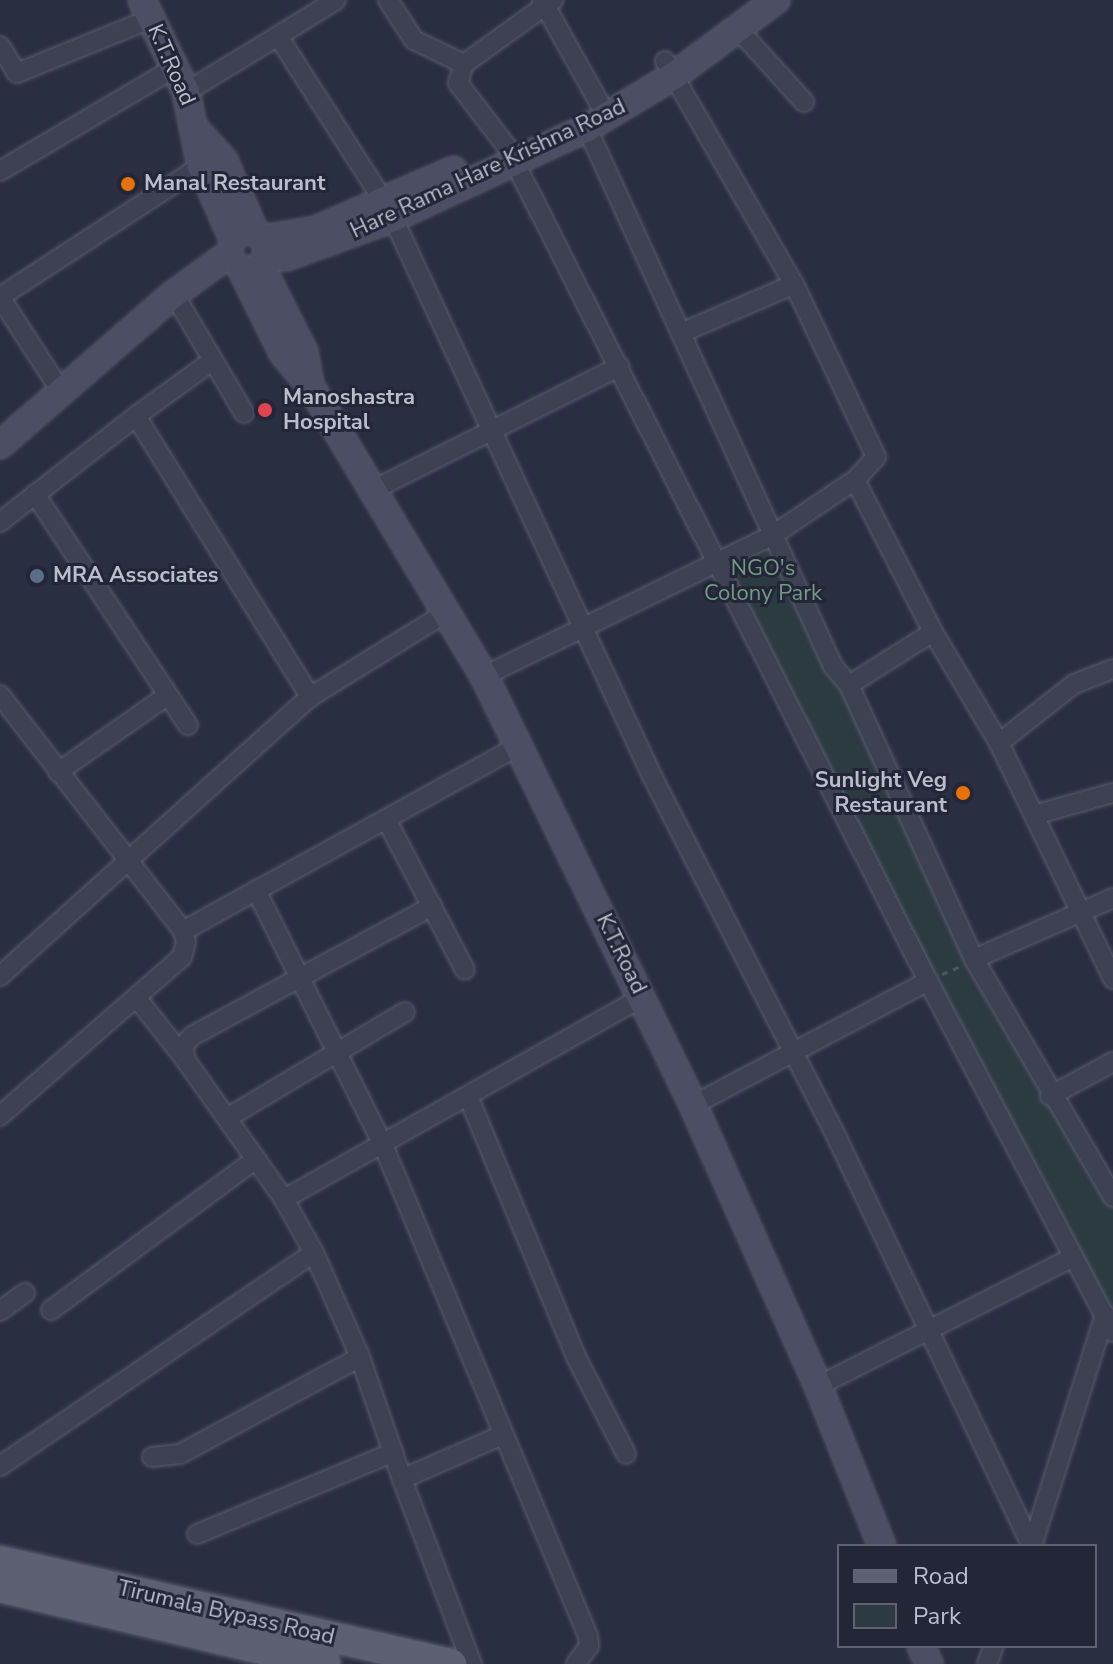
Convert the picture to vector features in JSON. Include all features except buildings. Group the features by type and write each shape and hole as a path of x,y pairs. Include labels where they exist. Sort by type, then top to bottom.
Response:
{"main road":[{"name":"Hare Rama Hare Krishna Road","path":"510,153 587,128 761,2"},
{"name":"Hare Rama Hare Krishna Road","path":"250,250 286,257 510,153 670,68 737,28 761,2"},
{"name":"K.T.Road","path":"146,9 186,92 198,132 201,166 250,250"},
{"name":"K.T.Road","path":"198,132 224,161 283,353 311,387 369,492 447,612 484,676 642,997 818,1386 881,1544"},
{"path":"0,445 174,294 250,250"},
{"name":"Tirumala Bypass Road","path":"5,1581 325,1664"},
{"name":"Tirumala Bypass Road","path":"5,1581 451,1664"}],"street":[{"path":"186,92 336,0"},
{"path":"388,0 414,40 464,64"},
{"path":"600,104 547,2 464,64 458,83 510,153 930,980 1109,1323 1033,1544"},
{"path":"0,46 17,73 146,9"},
{"path":"737,28 804,102"},
{"path":"278,36 388,209 584,627 1031,1544"},
{"path":"0,171 174,68"},
{"path":"484,676 773,535 855,480 876,457 794,284 670,68"},
{"path":"587,128 833,666 849,685 973,960 1050,1096 1113,1197"},
{"path":"62,393 0,297 201,166"},
{"path":"681,333 794,284"},
{"path":"174,294 244,413"},
{"path":"0,522 213,360"},
{"path":"369,492 619,367"},
{"path":"136,416 310,697"},
{"path":"855,480 933,632 999,743 1113,979"},
{"path":"35,494 188,725"},
{"path":"0,976 310,697 447,612"},
{"path":"849,685 933,632"},
{"path":"999,743 1074,684 1113,669"},
{"path":"0,695 183,931 182,957 0,1116"},
{"path":"58,772 168,695"},
{"path":"183,931 518,746"},
{"path":"1034,815 1113,793"},
{"path":"386,819 465,970"},
{"path":"256,890 383,1145 590,1641 576,1664"},
{"path":"973,960 1079,909 1113,898"},
{"path":"185,1059 184,1045 192,1036 432,906"},
{"path":"693,1105 790,1051 930,980"},
{"path":"136,997 185,1059 284,1199 314,1253 360,1357 472,1664"},
{"path":"284,1199 642,997"},
{"path":"227,1118 405,1012"},
{"path":"1050,1096 1113,1062"},
{"path":"468,1096 576,1357 626,1454"},
{"path":"51,1310 256,1159"},
{"path":"3,1458 314,1253"},
{"path":"818,1386 1073,1257"},
{"path":"0,1311 25,1293"},
{"path":"152,1457 180,1454 360,1357"},
{"path":"402,1479 502,1435"},
{"path":"197,1534 394,1452"}],"path":[{"path":"930,980 973,960"}],"green space":[{"name":"NGO's Colony Park","path":"776,533 975,973 1113,1196 1113,1332 718,562"}],"place":[{"name":"Manal Restaurant","path":"128,184"},
{"name":"Manoshastra Hospital","path":"265,410"},
{"name":"MRA Associates","path":"37,576"},
{"name":"Sunlight Veg Restaurant","path":"963,793"}]}
